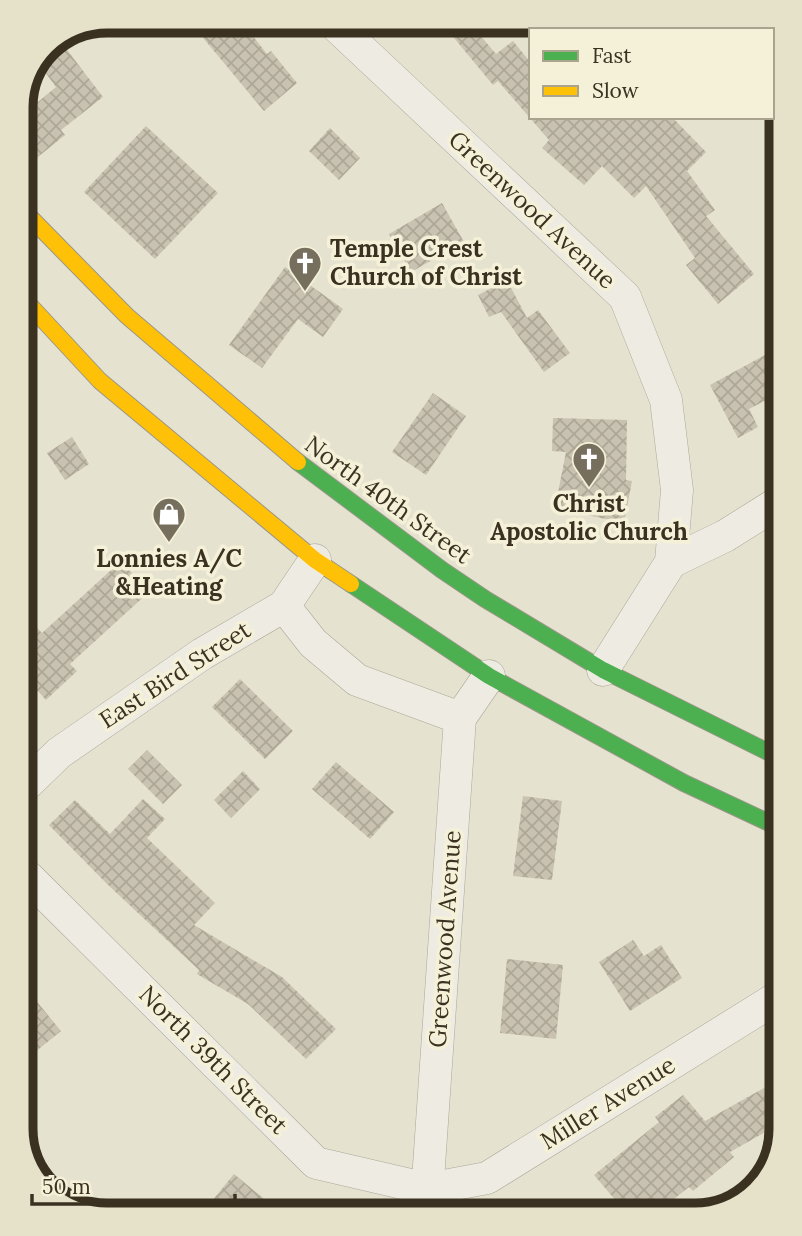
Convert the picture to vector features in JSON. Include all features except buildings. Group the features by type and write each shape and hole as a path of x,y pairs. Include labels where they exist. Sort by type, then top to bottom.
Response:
{"main road":[{"name":"North 40th Street","path":"33,220 127,316 284,452 442,570 603,670 769,753"},
{"path":"33,309 100,381 315,560 489,676 684,783 769,823"}],"street":[{"name":"Greenwood Avenue","path":"344,33 625,297 666,400 677,490 671,562"},
{"path":"603,670 671,562 725,536 769,508"},
{"name":"East Bird Street","path":"33,778 59,753 158,684 202,654 284,606 315,560"},
{"path":"284,606 313,643 357,680 460,718 489,676"},
{"name":"Greenwood Avenue","path":"427,1199 460,718"},
{"name":"North 39th Street","path":"33,882 316,1163 427,1199"},
{"name":"Miller Avenue","path":"427,1199 487,1178 769,1003"}],"traffic: fast":[{"path":"298,462 485,599 603,670 769,753"},
{"path":"351,584 489,676 684,783 769,823"}],"traffic: slow":[{"path":"33,220 127,316 298,462"},
{"path":"33,309 100,381 315,560 351,584"}],"place":[{"name":"Temple Crest Church of Christ","path":"305,293"},
{"name":"Christ Apostolic Church","path":"589,489"},
{"name":"Lonnies A/C &Heating","path":"169,544"}]}
